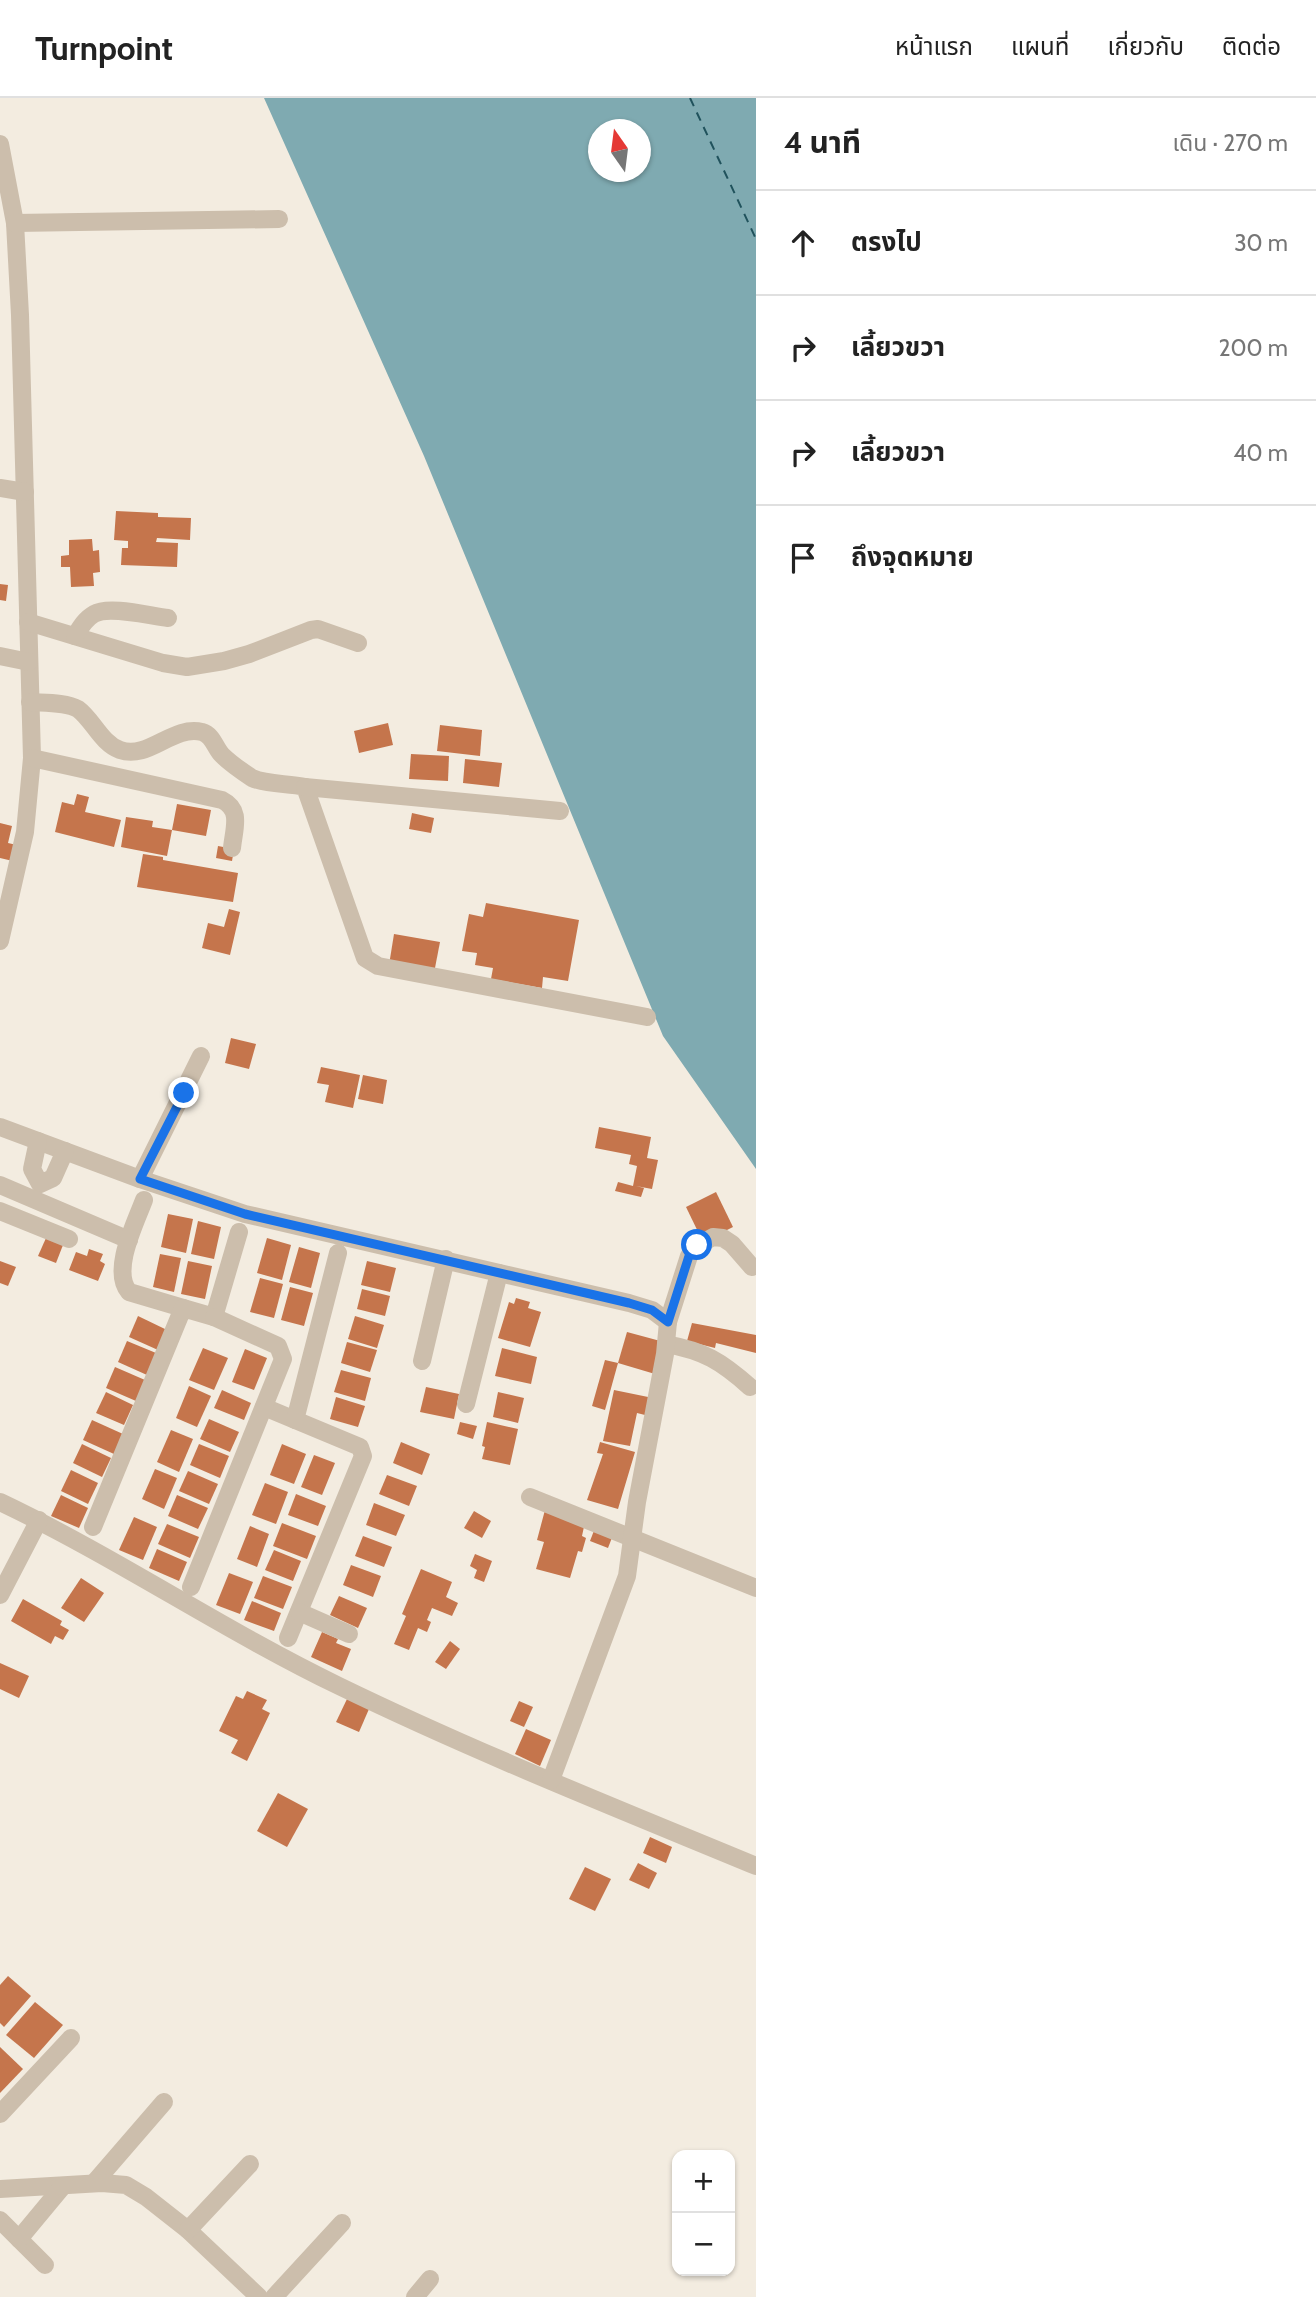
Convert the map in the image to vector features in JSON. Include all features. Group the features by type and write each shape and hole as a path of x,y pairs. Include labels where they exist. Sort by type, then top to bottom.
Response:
{"street":[{"path":"0,144 15,223 20,315 32,758 25,832 0,941"},
{"path":"15,223 279,219"},
{"path":"0,488 25,492"},
{"path":"75,636 94,614 106,610 168,618"},
{"path":"28,622 163,663 187,667 249,654 318,629 358,643"},
{"path":"0,656 29,662"},
{"path":"30,702 79,710 107,741 121,750 140,751 172,736 190,731 202,732 209,735 223,756 256,779 305,787 561,811"},
{"path":"32,758 231,804 236,811 232,848"},
{"path":"305,787 365,958 370,963 378,967 647,1017"},
{"path":"140,1179 201,1056"},
{"path":"0,1127 140,1179 245,1214 629,1303 652,1310 668,1322"},
{"path":"37,1192 32,1169 38,1141"},
{"path":"37,1192 53,1178 65,1151"},
{"path":"0,1185 37,1192 129,1240"},
{"path":"144,1200 122,1267 123,1285 129,1292 214,1317 278,1346 283,1359 191,1587"},
{"path":"0,1211 69,1239"},
{"path":"214,1317 239,1232"},
{"path":"551,1780 627,1576 668,1322 689,1256 697,1245 713,1237 723,1238 732,1244 752,1267"},
{"path":"295,1420 338,1254"},
{"path":"422,1361 446,1259"},
{"path":"467,1404 499,1273"},
{"path":"93,1527 183,1308"},
{"path":"666,1344 708,1355 750,1387"},
{"path":"264,1408 360,1447 363,1456 288,1638"},
{"path":"530,1497 756,1588"},
{"path":"0,1502 39,1520 143,1580 338,1685 551,1780 756,1866"},
{"path":"0,1595 39,1520"},
{"path":"299,1612 349,1634"},
{"path":"0,2113 71,2038"},
{"path":"94,2183 164,2102"},
{"path":"188,2230 250,2164"},
{"path":"0,2189 94,2183 126,2185 188,2230 259,2297"},
{"path":"19,2239 63,2186"},
{"path":"0,2220 45,2265"},
{"path":"274,2297 342,2223"},
{"path":"415,2297 430,2279"}],"water":[{"path":"264,98 756,98 756,1169 663,1036 424,456"}],"building":[{"path":"116,511 191,518 190,540 157,538 156,542 178,543 177,567 121,565 122,548 128,548 128,541 114,540"},
{"path":"92,539 93,551 99,550 100,572 93,573 94,586 71,587 70,567 61,567 61,556 69,555 69,540"},
{"path":"0,584 8,585 6,601 0,600"},
{"path":"388,723 393,745 359,753 354,731"},
{"path":"440,725 482,730 480,756 437,751"},
{"path":"411,754 449,756 448,781 409,779"},
{"path":"465,759 502,763 499,787 463,783"},
{"path":"77,794 89,797 85,812 121,820 114,847 55,832 62,802 74,805"},
{"path":"177,804 211,810 206,836 172,830"},
{"path":"412,813 434,818 431,833 409,829"},
{"path":"126,817 153,821 152,827 172,830 167,856 121,847"},
{"path":"0,823 12,826 8,843 21,846 17,862 0,858"},
{"path":"218,846 234,849 232,861 216,858"},
{"path":"143,854 238,873 233,902 137,887"},
{"path":"486,903 579,920 568,981 543,977 542,988 491,979 493,968 475,965 477,953 462,951 469,914 483,917"},
{"path":"229,909 240,912 230,955 202,948 208,923 224,927"},
{"path":"394,934 440,942 434,973 389,965"},
{"path":"231,1038 256,1044 249,1069 225,1063"},
{"path":"321,1067 360,1075 353,1108 325,1102 329,1085 317,1083"},
{"path":"363,1075 387,1080 383,1104 358,1099"},
{"path":"599,1127 651,1137 647,1158 658,1160 652,1189 636,1186 644,1188 641,1197 615,1191 618,1182 633,1186 637,1166 629,1164 631,1155 595,1148"},
{"path":"716,1192 733,1227 703,1242 686,1207"},
{"path":"168,1214 193,1219 186,1253 161,1247"},
{"path":"198,1221 221,1227 214,1259 191,1254"},
{"path":"46,1238 63,1245 56,1263 38,1256"},
{"path":"267,1238 291,1245 282,1280 257,1273"},
{"path":"299,1247 320,1253 311,1288 289,1282"},
{"path":"89,1249 103,1254 100,1261 105,1264 98,1281 69,1270 76,1252 87,1256"},
{"path":"160,1254 181,1258 174,1292 153,1287"},
{"path":"0,1261 16,1267 8,1286 0,1283"},
{"path":"188,1261 212,1266 205,1299 181,1294"},
{"path":"367,1261 396,1268 390,1292 361,1285"},
{"path":"260,1278 283,1284 274,1318 250,1312"},
{"path":"290,1287 313,1293 304,1326 281,1320"},
{"path":"362,1289 390,1296 385,1316 357,1309"},
{"path":"516,1298 530,1302 528,1308 541,1312 530,1347 498,1338 509,1302 514,1304"},
{"path":"138,1316 167,1330 158,1350 129,1337"},
{"path":"355,1316 384,1325 377,1348 348,1339"},
{"path":"692,1323 756,1335 756,1353 716,1343 715,1348 687,1341"},
{"path":"627,1332 664,1342 655,1374 618,1363"},
{"path":"127,1341 156,1353 147,1375 118,1362"},
{"path":"347,1342 377,1350 370,1372 341,1363"},
{"path":"203,1348 228,1358 214,1390 189,1380"},
{"path":"502,1348 537,1357 531,1384 495,1376"},
{"path":"245,1349 267,1358 254,1390 232,1382"},
{"path":"605,1360 618,1363 605,1410 592,1406"},
{"path":"115,1367 145,1380 136,1401 106,1388"},
{"path":"341,1370 371,1378 365,1401 334,1392"},
{"path":"189,1386 211,1396 197,1427 176,1418"},
{"path":"426,1387 459,1394 454,1419 420,1412"},
{"path":"222,1390 251,1403 244,1420 214,1408"},
{"path":"614,1390 653,1398 649,1416 637,1413 630,1446 603,1441"},
{"path":"106,1392 133,1405 124,1425 96,1413"},
{"path":"498,1392 524,1398 518,1423 493,1417"},
{"path":"336,1397 365,1406 358,1427 330,1419"},
{"path":"209,1419 239,1432 230,1452 200,1439"},
{"path":"92,1420 123,1434 114,1454 83,1440"},
{"path":"460,1422 477,1426 473,1439 457,1434"},
{"path":"487,1422 518,1429 510,1465 482,1459"},
{"path":"171,1430 193,1439 179,1472 157,1462"},
{"path":"401,1442 430,1454 422,1475 393,1463"},
{"path":"600,1442 635,1452 618,1509 587,1500 603,1454 597,1453"},
{"path":"82,1444 111,1458 102,1477 73,1463"},
{"path":"199,1444 229,1456 220,1478 190,1465"},
{"path":"282,1444 306,1454 294,1484 270,1475"},
{"path":"314,1455 335,1463 322,1495 301,1487"},
{"path":"155,1469 177,1478 164,1509 142,1499"},
{"path":"71,1470 98,1483 88,1504 61,1491"},
{"path":"188,1471 218,1484 209,1504 179,1491"},
{"path":"387,1475 417,1486 409,1506 379,1494"},
{"path":"265,1483 288,1492 276,1524 252,1515"},
{"path":"296,1494 326,1506 318,1526 288,1515"},
{"path":"61,1495 88,1508 79,1528 51,1516"},
{"path":"177,1495 208,1508 198,1529 168,1516"},
{"path":"374,1503 405,1515 396,1536 366,1525"},
{"path":"545,1510 585,1522 582,1536 586,1538 582,1552 578,1551 570,1578 536,1569 544,1542 537,1540"},
{"path":"474,1511 491,1521 482,1538 464,1528"},
{"path":"134,1517 157,1527 143,1560 119,1550"},
{"path":"282,1523 316,1536 307,1559 273,1546"},
{"path":"167,1524 199,1537 190,1558 158,1544"},
{"path":"250,1526 269,1534 257,1567 237,1559"},
{"path":"595,1528 613,1535 608,1548 590,1541"},
{"path":"363,1536 392,1547 384,1567 355,1556"},
{"path":"157,1549 187,1562 179,1581 149,1568"},
{"path":"274,1550 301,1561 293,1581 265,1570"},
{"path":"475,1554 492,1561 484,1582 474,1578 477,1570 470,1566"},
{"path":"351,1565 381,1576 373,1597 343,1585"},
{"path":"421,1569 452,1582 446,1597 458,1603 452,1616 432,1608 427,1620 431,1622 427,1632 418,1628 409,1650 394,1644 406,1616 402,1614"},
{"path":"229,1573 253,1582 240,1614 216,1605"},
{"path":"263,1576 292,1587 283,1609 254,1598"},
{"path":"81,1578 104,1593 84,1622 61,1608"},
{"path":"339,1596 367,1608 358,1628 330,1615"},
{"path":"23,1599 62,1621 60,1625 69,1630 63,1640 55,1636 51,1644 11,1621"},
{"path":"252,1601 281,1613 274,1631 244,1620"},
{"path":"322,1632 338,1639 336,1643 351,1649 342,1671 311,1657"},
{"path":"450,1641 460,1649 446,1669 435,1662"},
{"path":"0,1663 29,1676 19,1698 0,1689"},
{"path":"247,1691 267,1700 262,1709 270,1713 247,1761 231,1753 238,1740 219,1731 236,1696 243,1699"},
{"path":"347,1699 369,1709 359,1732 336,1722"},
{"path":"519,1701 533,1707 524,1727 510,1721"},
{"path":"526,1729 551,1740 540,1766 515,1754"},
{"path":"278,1793 308,1809 287,1847 257,1831"},
{"path":"650,1837 672,1847 666,1863 643,1853"},
{"path":"638,1863 657,1873 649,1889 629,1880"},
{"path":"585,1867 611,1879 595,1911 569,1899"},
{"path":"8,1976 31,1996 4,2027 0,2023 0,1985"},
{"path":"35,2002 63,2025 34,2058 6,2035"},
{"path":"0,2047 23,2069 0,2093"}],"ferry route":[{"path":"690,98 756,239"}],"route":[{"path":"184,1093 140,1179 245,1214 629,1303 652,1310 668,1322 689,1256 697,1245"}]}
